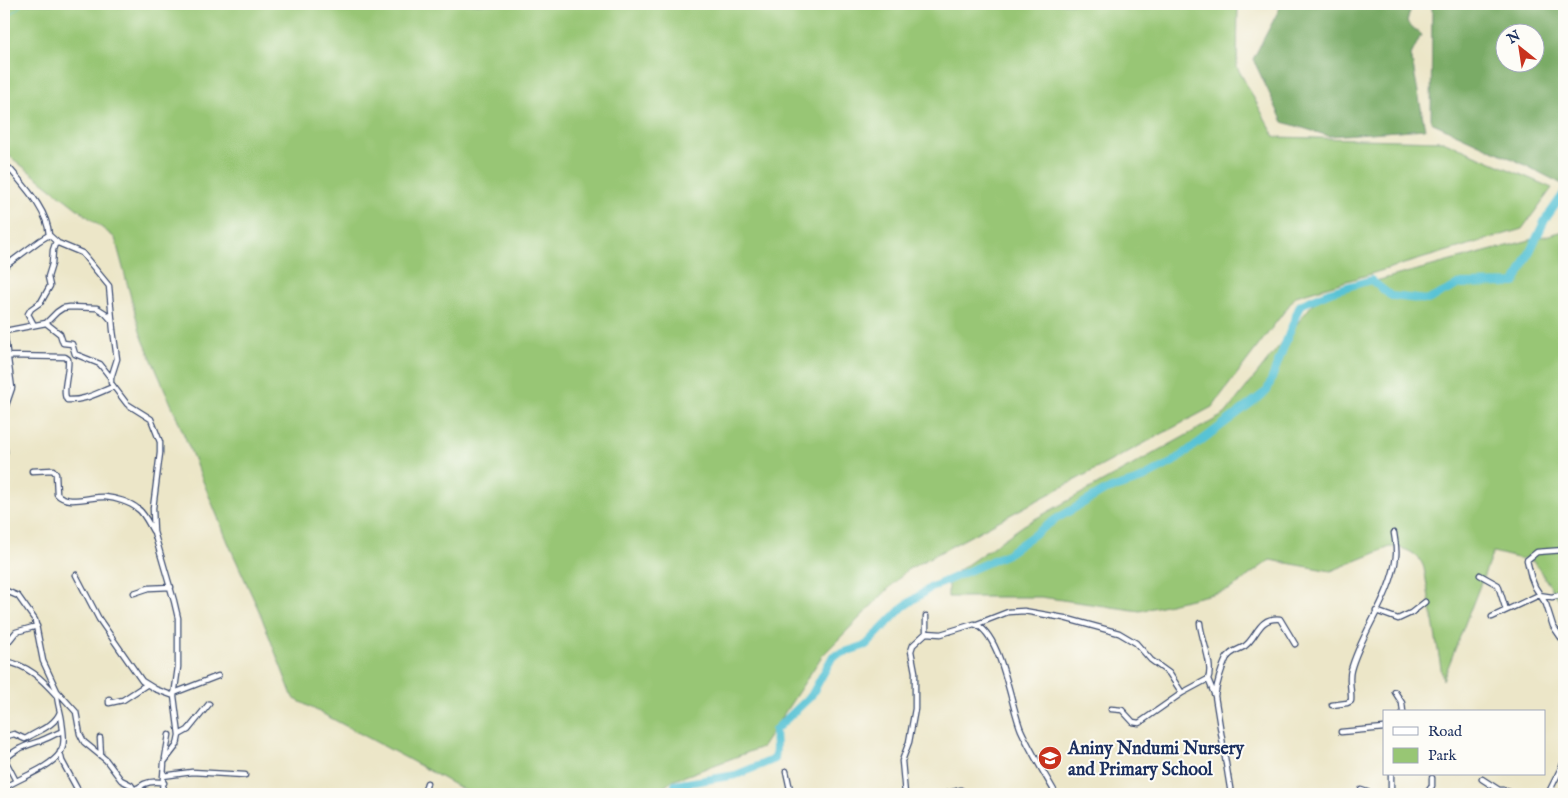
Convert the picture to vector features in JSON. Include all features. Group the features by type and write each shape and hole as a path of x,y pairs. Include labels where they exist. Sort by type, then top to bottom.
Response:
{"street":[{"path":"10,169 45,215 48,235"},
{"path":"48,235 58,243 82,253 110,286 117,359 111,378"},
{"path":"4,267 48,235"},
{"path":"34,325 28,314 31,309 44,299 50,286 48,277 52,264 53,250 55,244 58,243"},
{"path":"4,411 12,388 4,330 46,323 63,308 70,307 97,308 105,313 112,322"},
{"path":"46,323 60,334 63,343 73,345 75,354 100,364 111,378 113,387 127,404 151,419 160,442 153,508 154,532 170,587 178,626 178,666 174,695 179,735 177,745 164,762"},
{"path":"8,356 68,359 69,369 64,395 67,400 91,397 113,387"},
{"path":"4,380 11,381"},
{"path":"4,443 5,452"},
{"path":"32,471 53,470 56,474 56,492 61,498 105,497 117,499 138,509 154,532"},
{"path":"1332,705 1351,701 1350,671 1394,566 1396,550 1394,533"},
{"path":"1564,550 1537,552 1528,560 1531,577 1548,609 1554,626 1564,642"},
{"path":"76,575 99,619 136,674 146,685 174,695 218,676"},
{"path":"1480,575 1498,585 1506,610"},
{"path":"134,592 149,588 170,587"},
{"path":"4,590 18,596 31,613 37,626 43,661 57,694 61,710 63,731 60,752 62,761 80,794"},
{"path":"1492,617 1539,595 1552,597 1564,594"},
{"path":"1376,611 1398,619 1411,613 1425,602"},
{"path":"904,794 902,761 909,742 915,709 915,672 911,651 913,645 926,633 944,633 1008,612 1024,611 1064,618 1113,631 1136,643 1151,660 1169,672 1182,693"},
{"path":"926,616 926,633"},
{"path":"1215,696 1226,658 1245,646 1262,624 1280,619 1295,644"},
{"path":"1200,623 1201,636 1210,665 1208,678 1215,696 1231,794"},
{"path":"976,624 983,630 997,653 1007,680 1020,729 1056,794"},
{"path":"4,648 16,632 37,626"},
{"path":"4,661 36,675 46,683 76,712 82,738 89,747 106,760 121,780 131,785 136,791 153,794"},
{"path":"1111,709 1122,710 1137,723 1208,678"},
{"path":"109,699 109,703 123,700 146,685"},
{"path":"1395,692 1402,703 1403,710"},
{"path":"179,735 188,730 209,704"},
{"path":"4,737 14,734 27,738 52,723 58,717 61,710"},
{"path":"1341,732 1383,728"},
{"path":"16,781 4,759 18,748 63,731"},
{"path":"162,794 164,762 169,735"},
{"path":"100,738 101,756"},
{"path":"4,788 43,766 60,752"},
{"path":"1548,794 1564,762"},
{"path":"786,771 791,794"},
{"path":"163,776 192,772 245,775"},
{"path":"1391,776 1391,794"},
{"path":"1426,794 1432,786 1432,778"},
{"path":"1482,779 1499,792 1503,790 1516,794"},
{"path":"136,791 150,781 164,783"},
{"path":"424,794 427,784"},
{"path":"946,794 961,790"},
{"path":"1361,790 1373,794"}],"green space":[{"path":"4,4 1238,4 1237,67 1275,137 1443,141 1552,188 1522,229 1296,296 1212,407 907,570 822,656 762,747 672,781 655,794 471,794 293,698 260,613 230,547 141,335 115,238 4,152"},
{"path":"1282,4 1412,4 1407,22 1421,35 1411,55 1425,129 1329,136 1283,122 1253,59"},
{"path":"1432,4 1564,4 1564,185 1431,122"},
{"path":"1564,231 1564,607 1534,562 1493,552 1443,680 1424,568 1419,558 1415,555 1395,547 1390,547 1331,571 1270,560 1229,590 1140,611 1041,597 948,597 948,578 1024,525 1225,414 1319,296"}],"waterway":[{"path":"4,21 23,4"},
{"path":"674,794 675,785 736,775 775,759 775,730 811,696 833,656 866,645 903,607 930,588 1007,554 1056,519 1104,491 1139,480 1173,462 1267,391 1300,305 1330,292 1371,280 1391,296 1428,300 1460,284 1515,283 1545,220 1564,193"}],"place":[{"name":"Aniny Nndumi Nursery and Primary School","path":"1050,758"}]}
